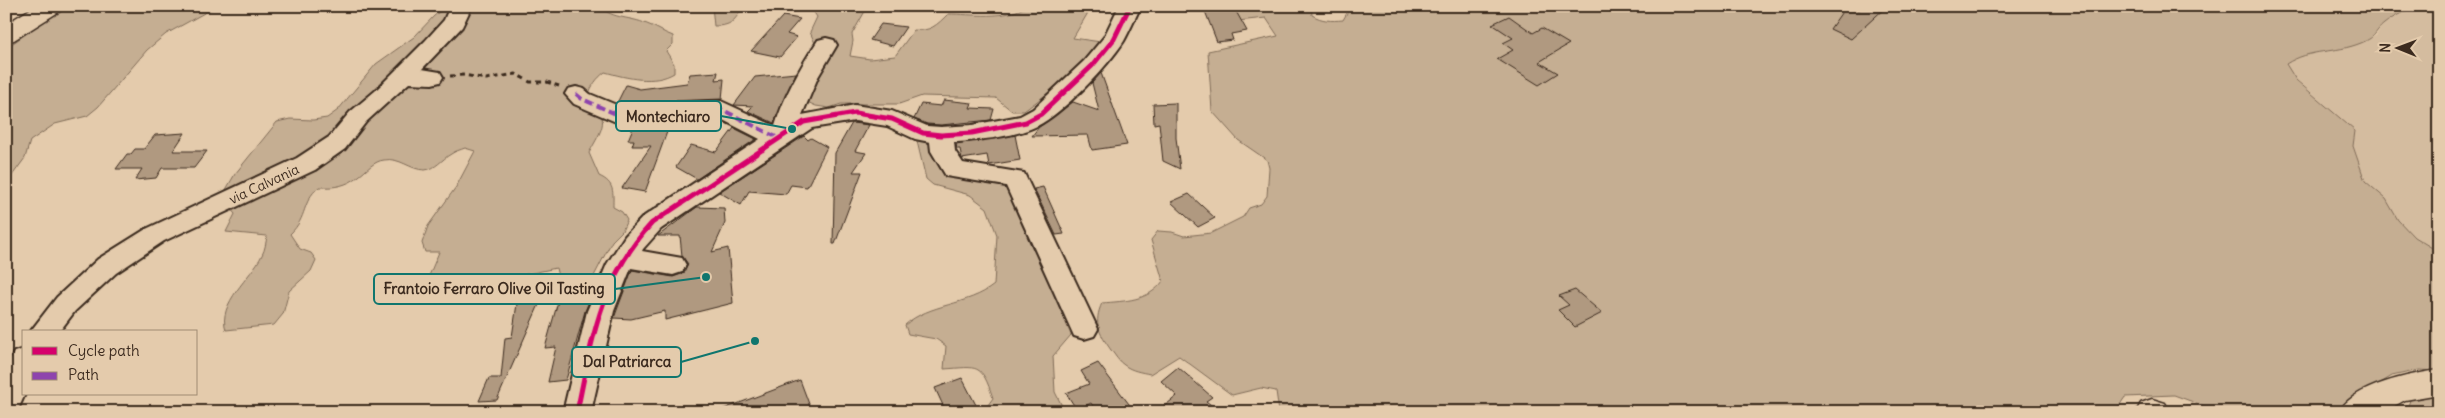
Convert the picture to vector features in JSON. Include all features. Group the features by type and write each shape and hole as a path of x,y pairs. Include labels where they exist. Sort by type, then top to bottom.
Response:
{"main road":[{"path":"6,36 52,6"},
{"path":"2355,412 2398,389 2439,382"}],"street":[{"name":"via Calvania","path":"45,330 66,304 107,266 155,235 306,164 337,143 358,117 383,96 454,22 461,6"},
{"path":"577,412 596,322 611,284 638,236 652,223 804,122 854,113 892,119 923,133 941,135 972,133 1026,122 1042,114 1092,66 1114,39 1130,6"},
{"path":"781,136 804,82 826,45"},
{"path":"402,76 432,77"},
{"path":"576,94 582,99 616,114 721,109 781,136"},
{"path":"941,135 943,151 956,170 1015,179 1084,330"},
{"path":"624,258 673,264"},
{"path":"6,356 14,356 22,359"},
{"path":"6,405 22,365"}],"path":[{"path":"432,77 464,75 486,79 516,74 530,82 547,82 559,85 564,91 576,94"}],"shaded area":[{"path":"71,6 217,6 166,34 147,50 98,107 87,116 55,124 30,141 25,158 11,177 6,178 6,48 47,19"},
{"path":"447,6 539,6 561,9 598,6 610,14 650,25 673,36 673,44 666,51 674,64 674,73 666,77 649,80 605,72 595,82 588,96 600,111 602,118 601,130 589,153 599,176 608,182 612,188 613,207 622,212 627,220 622,231 612,241 593,278 559,281 556,268 475,285 459,292 443,295 431,292 426,283 439,252 425,252 422,243 428,226 456,187 475,151 465,148 453,153 429,169 415,168 395,160 384,160 374,164 345,184 335,187 319,187 309,198 300,222 290,234 300,249 311,253 316,260 311,271 289,291 283,314 274,325 226,330 226,310 236,291 262,255 267,236 226,232 235,214 224,201 224,193 235,174 277,122 290,119 313,120 327,118 338,110 376,64 414,37 434,16"},
{"path":"712,6 744,6 729,24 714,26"},
{"path":"778,6 868,6 852,34 853,41 850,56 870,59 895,56 914,30 929,29 948,14 999,15 1027,6 1092,6 1073,38 1101,42 1056,87 1024,111 1012,111 996,98 922,96 899,104 841,104 829,108 816,106 805,101 821,57 810,32 817,17 813,11 775,8"},
{"path":"1227,6 1311,6 1312,15 1316,17 1343,20 1351,6 2419,6 2392,18 2366,41 2341,49 2314,53 2286,64 2296,80 2355,131 2353,146 2365,181 2386,199 2398,220 2414,237 2439,252 2439,371 2419,370 2392,376 2333,412 2221,412 2174,395 2125,397 2115,412 1279,412 1276,391 1261,388 1232,395 1179,356 1150,374 1137,371 1120,362 1101,333 1098,316 1102,303 1136,299 1151,293 1163,281 1151,240 1158,231 1172,232 1184,236 1211,233 1243,217 1249,208 1261,204 1267,196 1269,168 1267,160 1238,140 1212,111 1208,51 1278,36 1266,18 1228,22"},
{"path":"2419,6 2439,6 2439,252 2414,237 2398,220 2386,199 2365,181 2353,145 2355,131 2296,79 2286,64 2299,55 2341,49 2376,36 2382,25"},
{"path":"916,137 931,142 936,161 945,174 996,180 1009,188 1071,335 1053,356 1055,392 1065,412 983,412 993,398 981,372 971,368 944,369 946,346 936,339 908,334 905,325 925,312 972,297 994,285 997,235 987,208 970,195 933,185 926,179"},
{"path":"2439,390 2439,412 2406,412 2411,397"}],"building":[{"path":"1203,6 1233,6 1247,31 1231,34 1233,40 1217,42"},
{"path":"1846,6 1859,10 1865,6 1887,6 1851,39 1830,29"},
{"path":"783,16 800,19 787,34 797,37 780,57 751,51"},
{"path":"1509,16 1533,33 1542,28 1569,44 1539,62 1558,73 1539,85 1497,59 1513,50 1503,43 1513,38 1492,24"},
{"path":"881,24 906,27 893,46 870,40"},
{"path":"718,72 716,80 724,79 722,99 617,103 626,85 640,89 687,83 690,74"},
{"path":"796,73 774,123 748,111 753,106 734,105 755,77"},
{"path":"1101,73 1127,145 1092,150 1088,135 1032,136 1038,128 1073,102 1099,111 1092,83"},
{"path":"944,100 972,103 970,108 994,109 991,120 941,125 927,124 914,119 921,104 941,106"},
{"path":"1176,103 1176,138 1180,169 1163,161 1159,123 1154,124 1153,104"},
{"path":"671,121 645,192 622,188 651,146 632,146 634,140 628,140 635,123"},
{"path":"852,123 869,125 855,151 866,153 853,172 862,172 835,244 833,244 835,153"},
{"path":"734,128 756,139 697,179 676,167 691,145 716,152"},
{"path":"185,133 173,151 207,151 194,168 162,168 156,178 135,180 142,169 116,169 127,154 131,154 135,149 144,149 155,135"},
{"path":"1015,135 1020,160 989,165 987,155 962,159 960,149 957,149 956,144"},
{"path":"804,136 808,140 811,138 827,147 807,187 791,185 786,194 749,191 741,205 719,192"},
{"path":"1043,187 1064,234 1056,235 1034,189"},
{"path":"1189,194 1215,218 1198,227 1171,202"},
{"path":"697,207 724,208 725,223 712,252 728,248 733,303 665,320 665,311 631,319 614,318 632,270 673,277 684,273 688,264 682,256 680,236 658,236"},
{"path":"552,275 497,400 479,401 489,378 501,378 505,338 512,337 518,297 509,299 518,281"},
{"path":"585,283 597,283 585,311 566,380 548,382 556,347 545,348 562,287 583,287"},
{"path":"1575,290 1602,313 1575,327 1558,310 1569,305 1559,296"},
{"path":"1098,363 1135,412 1097,412 1091,403 1077,410 1066,393 1089,384 1081,371"},
{"path":"1178,367 1212,397 1206,401 1220,412 1157,412 1177,396 1161,381"},
{"path":"962,378 976,405 958,412 946,412 935,388"},
{"path":"800,380 812,412 721,412 721,410"}],"marked path":[{"path":"576,94 582,99 616,114 721,109 778,138"}],"cycle path":[{"path":"577,412 593,336 609,286 634,242 652,223 804,122 855,113 892,119 923,133 941,135 972,133 1026,122 1041,114 1092,66 1114,39 1130,6"}],"place":[{"name":"Montechiaro","path":"792,129"},
{"name":"Frantoio Ferraro Olive Oil Tasting","path":"706,277"},
{"name":"Dal Patriarca","path":"755,341"}]}
